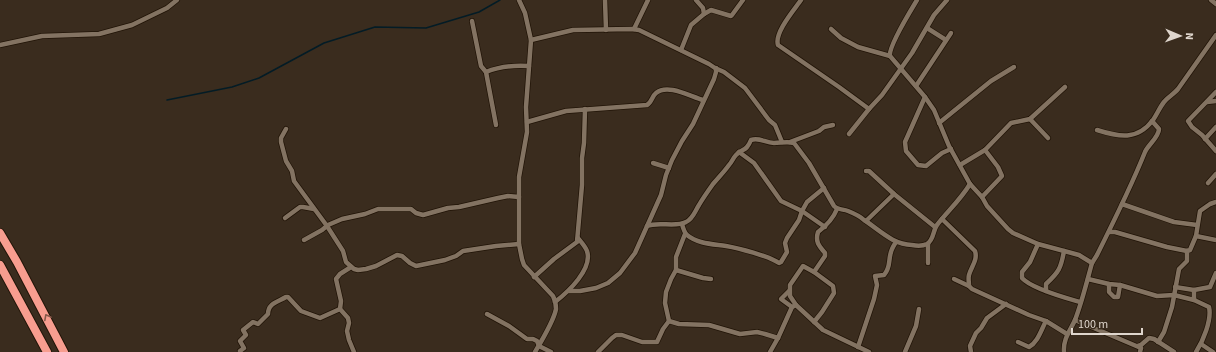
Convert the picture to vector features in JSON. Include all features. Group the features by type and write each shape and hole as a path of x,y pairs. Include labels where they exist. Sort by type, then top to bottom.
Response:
{"highway":[{"path":"0,233 17,262 64,352"},
{"path":"0,265 47,352"}],"street":[{"path":"0,45 42,36 99,34 132,24 167,8 177,0"},
{"path":"519,0 531,40 526,107 526,144 519,177 519,244 524,264 553,296 556,309 535,352"},
{"path":"606,0 606,30"},
{"path":"634,29 648,0"},
{"path":"696,0 703,8 704,14"},
{"path":"681,50 691,25 704,14 712,10 731,16 743,0"},
{"path":"888,55 901,27 917,0"},
{"path":"849,134 868,109 882,95 927,28 934,15 947,0"},
{"path":"1211,0 1216,4"},
{"path":"799,1 780,31 777,40 778,45 868,109"},
{"path":"472,21 481,66 486,72 496,125"},
{"path":"927,28 946,40"},
{"path":"831,29 841,38 858,47 888,55 901,68 934,110 951,150 970,184 982,197 987,206 1008,229 1013,233 1038,244 1079,256 1092,263"},
{"path":"531,40 573,30 639,30 724,72 744,88 769,120 775,125 782,142"},
{"path":"916,86 951,33"},
{"path":"1097,130 1114,135 1132,136 1141,132 1152,121 1163,104 1178,89 1216,35"},
{"path":"486,72 508,66 529,66"},
{"path":"939,123 991,81 1014,67"},
{"path":"569,291 590,289 608,283 620,273 635,253 661,196 669,168 682,141 693,124 700,106 714,79 716,68"},
{"path":"960,165 985,150 1011,123 1030,119 1065,87"},
{"path":"527,122 566,111 647,105 654,94 661,90 683,92 703,100"},
{"path":"1216,92 1188,121 1216,151"},
{"path":"925,97 910,129 906,142 906,151 918,165 926,166 942,153 951,150"},
{"path":"696,98 700,106"},
{"path":"1207,102 1216,102"},
{"path":"534,276 554,259 576,244 578,238 585,109"},
{"path":"1030,119 1048,138"},
{"path":"1064,352 1067,334 1075,320 1092,263 1109,232 1148,146 1159,133 1159,129 1152,121"},
{"path":"790,142 832,125"},
{"path":"1205,139 1216,127"},
{"path":"286,129 281,138 281,142 286,161 292,170 294,182 327,226 343,251 346,262 351,267 358,270 366,269 376,266 397,255 402,256 416,266 445,260 463,251 519,244"},
{"path":"647,226 654,223 667,225 688,222 713,184 734,158 739,152 747,148 751,140 757,139 773,143 795,143 837,209 847,210 896,242 919,246 928,244"},
{"path":"982,197 1002,176 998,167 985,150"},
{"path":"739,152 754,163 781,201 802,211 825,227"},
{"path":"653,163 669,168"},
{"path":"866,171 868,171 894,194 936,227"},
{"path":"1208,183 1216,174"},
{"path":"928,263 928,244 932,239 936,227 963,195 970,184"},
{"path":"685,234 694,240 709,244 728,246 758,254 779,263 787,252 785,243 799,220 806,202 824,188"},
{"path":"866,221 894,194"},
{"path":"304,240 342,219 365,214 378,209 411,209 416,213 423,214 508,196 519,198"},
{"path":"1158,342 1164,332 1172,307 1179,269 1187,261 1187,251 1190,250 1196,236 1200,211 1216,202"},
{"path":"1122,204 1174,222 1197,225"},
{"path":"285,218 300,207 314,209"},
{"path":"814,272 825,256 825,253 818,245 816,238 818,232 825,227 837,209"},
{"path":"942,219 975,251 976,258 969,276 969,286"},
{"path":"599,352 616,335 622,334 642,342 657,342 663,329 669,321 665,303 666,292 676,270 676,257 685,234 682,224"},
{"path":"1109,232 1115,232 1167,247 1187,251"},
{"path":"1196,236 1216,240"},
{"path":"555,302 569,291 587,266 587,250 578,238"},
{"path":"858,347 874,298 877,285 876,276 884,275 887,272 891,252 896,242"},
{"path":"1038,244 1030,262 1022,272 1022,278 1030,284 1056,296 1080,302"},
{"path":"1046,291 1046,284 1057,274 1064,251"},
{"path":"770,352 794,306 789,291 790,285 803,266 833,286 834,293 814,322"},
{"path":"351,267 340,274 336,279 341,301 340,309 348,318 349,323 347,330 354,352"},
{"path":"676,270 711,279"},
{"path":"1176,287 1194,290 1210,288 1216,273"},
{"path":"954,279 972,289 1029,315 1046,321 1067,334"},
{"path":"1088,279 1120,285 1157,296 1174,295 1194,300 1209,307 1210,312 1207,327 1201,344 1196,352"},
{"path":"1109,284 1109,292 1114,297 1118,297 1120,285"},
{"path":"1194,290 1194,300"},
{"path":"789,291 781,299 794,306 823,330 869,352"},
{"path":"240,351 244,348 240,341 246,335 243,330 253,322 258,324 268,314 269,306 286,297 288,297 301,311 320,318 340,309"},
{"path":"971,352 970,346 976,333 987,318 1006,304"},
{"path":"906,352 916,326 920,309"},
{"path":"487,314 509,326 527,339 534,339 537,341 539,346 552,352"},
{"path":"1075,320 1141,350"},
{"path":"669,321 680,324 709,325 740,334 761,333 778,338"},
{"path":"1018,342 1028,350 1038,339 1046,321"},
{"path":"1141,350 1138,346 1148,338 1154,338 1174,352"},
{"path":"1201,344 1212,352"}],"waterway":[{"path":"167,100 232,87 259,78 324,43 375,27 426,28 479,12 500,0"}]}
